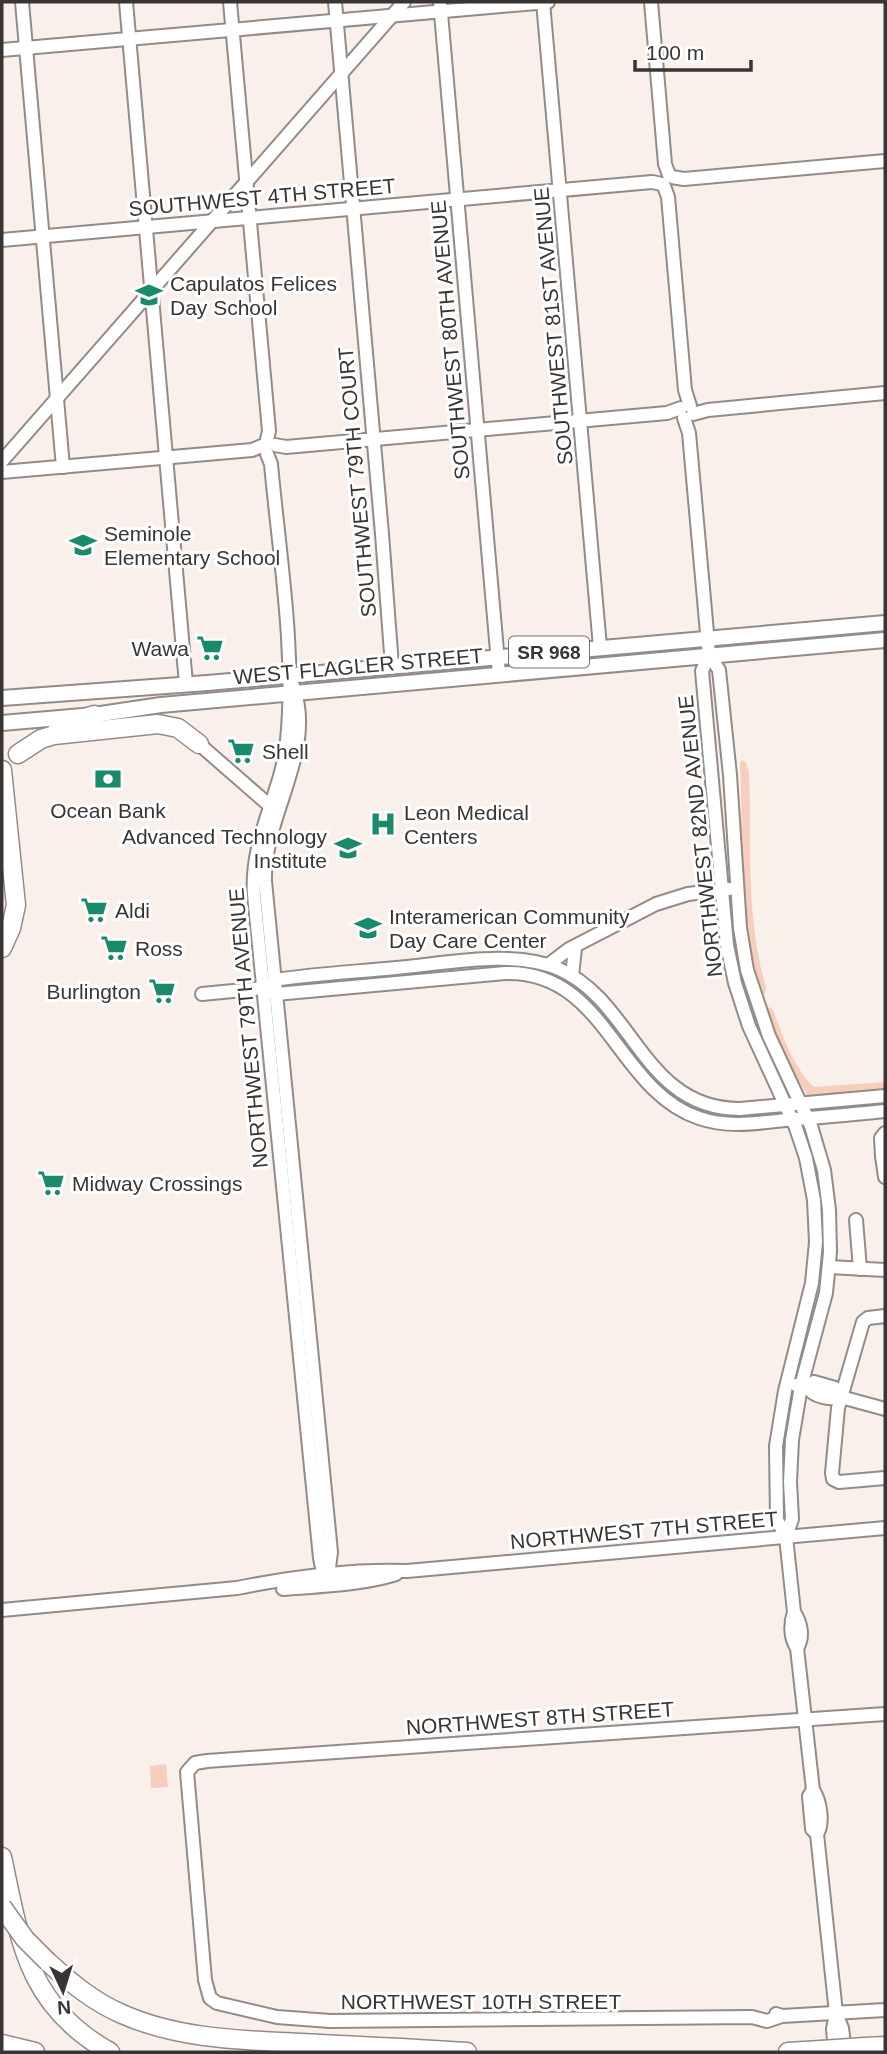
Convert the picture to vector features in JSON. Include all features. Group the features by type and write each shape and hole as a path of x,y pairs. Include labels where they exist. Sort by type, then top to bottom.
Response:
{"highway":[{"path":"4,795 12,766 24,744 41,732 94,715"},
{"path":"18,754 41,739 54,735 152,724 178,728 199,744"},
{"path":"2,770 16,905 11,928 2,948"},
{"path":"2,1857 19,1937 39,1985 55,2008 72,2025 110,2052"},
{"path":"2,1907 25,1939 75,1986 121,2014 140,2022 190,2034 467,2052"},
{"path":"2,2044 36,2052"},
{"path":"788,2052 885,2046"}],"main road":[{"name":"WEST FLAGLER STREET","path":"2,698 290,676 885,623"},
{"name":"WEST FLAGLER STREET","path":"2,723 94,715 161,705 885,640"}],"street":[{"path":"22,2 63,467"},
{"path":"126,2 186,684"},
{"name":"NORTHWEST 79TH AVENUE","path":"230,2 292,693 279,792 265,860 265,888 275,980 320,1558 325,1575"},
{"name":"SOUTHWEST 79TH COURT","path":"335,2 374,439 391,666"},
{"path":"2,461 404,2"},
{"path":"2,50 393,15 440,6 545,2"},
{"name":"SOUTHWEST 81ST AVENUE","path":"545,2 600,647"},
{"name":"NORTHWEST 82ND AVENUE","path":"651,2 685,412 709,655 719,670 730,775 736,889 742,942 756,1004 774,1049 808,1118 826,1181 831,1224 823,1308 792,1440 792,1519 786,1537"},
{"name":"SOUTHWEST 80TH AVENUE","path":"440,6 499,674"},
{"name":"SOUTHWEST 4TH STREET","path":"2,240 885,161"},
{"path":"2,472 885,393"},
{"name":"NORTHWEST 82ND AVENUE","path":"709,655 702,670 727,946 740,1002 755,1041 793,1119 812,1186 816,1242 810,1297 779,1418 775,1473 777,1520 786,1537 794,1612 791,1622 793,1642 797,1648 813,1790 809,1796 812,1829 817,1834 836,2013 842,2028 845,2052"},
{"path":"199,744 269,805"},
{"name":"NORTHWEST 79TH AVENUE","path":"279,792 269,805 259,840 253,881 263,988 331,1552 329,1569 325,1575"},
{"path":"548,965 569,949 664,901 696,892 736,889"},
{"path":"572,976 575,948"},
{"path":"202,994 263,988 275,980 523,959 548,965 572,976 593,992 656,1070 677,1090 697,1101 716,1107 756,1108 885,1096"},
{"path":"263,988 276,994 505,973 544,978 578,998 654,1090 679,1109 699,1118 727,1124 885,1111"},
{"path":"756,1108 768,1100 774,1082"},
{"path":"885,1133 881,1138 885,1177"},
{"path":"856,1220 863,1268"},
{"path":"863,1268 885,1263"},
{"path":"829,1267 885,1270"},
{"path":"885,1316 868,1318 863,1322 838,1408 832,1473 835,1481 885,1478"},
{"path":"786,1383 804,1386 811,1393 830,1399 841,1396 885,1409"},
{"name":"NORTHWEST 7TH STREET","path":"2,1611 237,1588 313,1587 341,1583 370,1571 407,1571 885,1528"},
{"path":"331,1552 355,1577"},
{"name":"NORTHWEST 7TH STREET","path":"237,1588 325,1575 381,1579 407,1571"},
{"path":"325,1575 332,1581 341,1583"},
{"name":"NORTHWEST 8TH STREET","path":"213,2001 208,1994 205,1980 186,1780 188,1769 197,1762 885,1714"},
{"name":"NORTHWEST 10TH STREET","path":"213,2001 264,2015 330,2021 752,2017 767,2021 782,2016 885,2010"},
{"name":"NORTHWEST 82ND AVENUE","path":"828,2051 836,2013"}],"shaded area":[{"path":"742,760 749,773 752,907 765,994 761,994 756,977 744,908 741,872"},
{"path":"770,1007 794,1061 814,1087 885,1082 885,1090 807,1095 781,1049 766,1009"},
{"path":"166,1764 168,1787 151,1788 150,1766"}],"place":[{"name":"Capulatos Felices Day School","path":"149,295"},
{"name":"Seminole Elementary School","path":"83,545"},
{"name":"Wawa","path":"210,648"},
{"name":"Shell","path":"241,751"},
{"name":"Ocean Bank","path":"108,779"},
{"name":"Leon Medical Centers","path":"383,824"},
{"name":"Advanced Technology Institute","path":"348,848"},
{"name":"Aldi","path":"94,910"},
{"name":"Interamerican Community Day Care Center","path":"368,928"},
{"name":"Ross","path":"114,948"},
{"name":"Burlington","path":"162,991"},
{"name":"Midway Crossings","path":"51,1183"}]}
